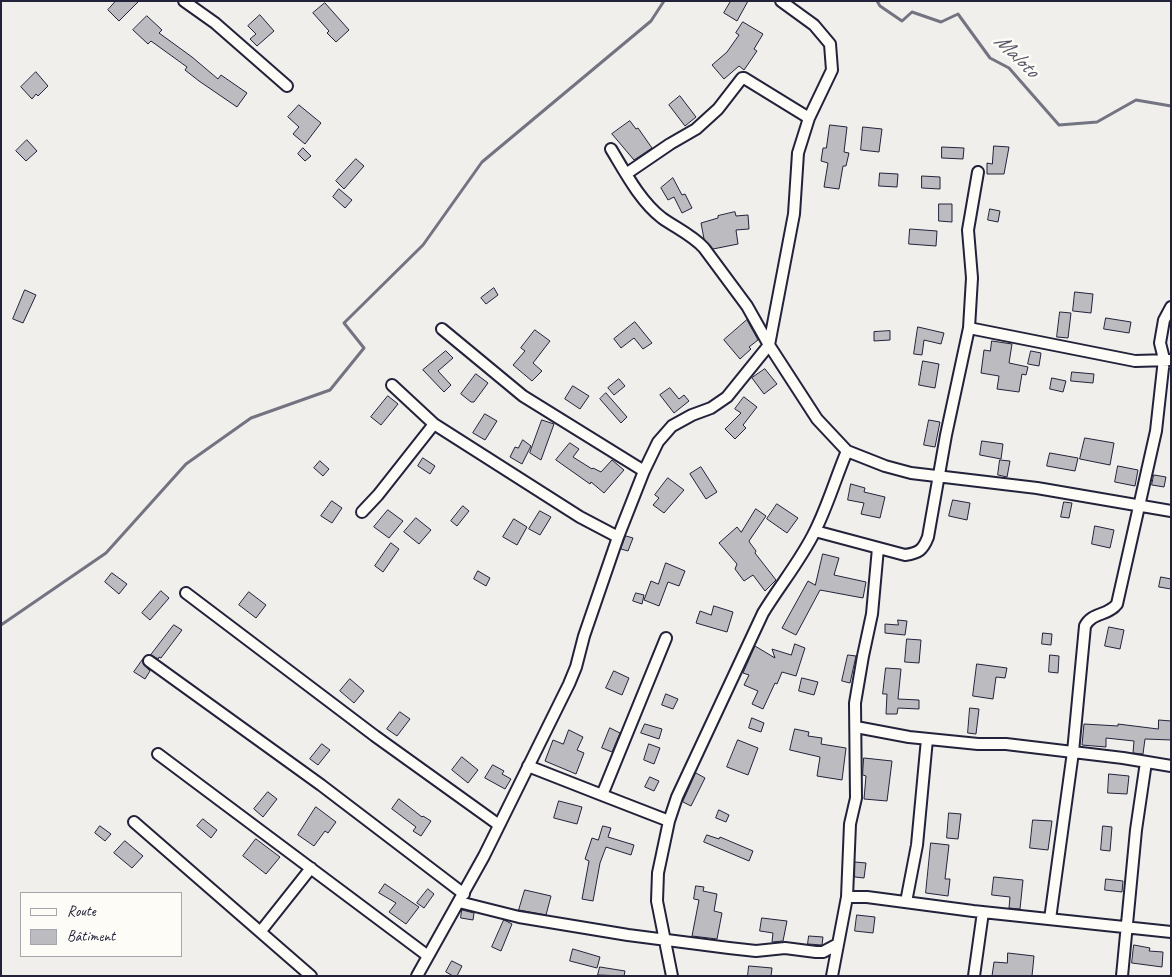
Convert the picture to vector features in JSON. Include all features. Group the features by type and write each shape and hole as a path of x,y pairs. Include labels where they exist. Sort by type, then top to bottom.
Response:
{"street":[{"path":"184,1 215,24 287,86"},
{"path":"416,976 462,898 576,667 584,636 618,537 644,471 658,442 672,426 692,415 711,408 727,396 769,345 774,324 777,294 794,214 798,153 809,118 832,70 830,44 814,25 781,1"},
{"path":"626,174 696,129 718,109 742,78 809,118"},
{"path":"611,149 626,174 661,217 696,239 704,248 747,306 769,345 817,419 848,451 885,466 911,473 940,478 1037,488 1171,511"},
{"path":"815,531 905,555 916,554 923,549 928,537 948,426 969,328 972,278 968,230 978,172"},
{"path":"1050,919 1073,752 1085,626 1090,618 1109,612 1117,604 1156,431 1167,360 1160,343 1164,320 1171,308"},
{"path":"969,328 1134,361 1167,360"},
{"path":"442,329 523,396 644,471"},
{"path":"392,385 434,424 580,518 618,537"},
{"path":"362,512 378,495 434,424"},
{"path":"672,976 657,901 658,873 669,821 681,788 763,613 780,585 800,558 815,531 848,451"},
{"path":"832,976 847,896 850,824 856,798 855,703 862,656 872,614 878,548"},
{"path":"186,593 375,736 499,826"},
{"path":"602,795 666,638"},
{"path":"149,660 321,785 462,898 519,917 628,935 756,951 785,948 823,952 838,944"},
{"path":"856,727 928,739 978,744 1006,744 1171,766"},
{"path":"906,902 917,845 928,739"},
{"path":"158,754 428,956"},
{"path":"1122,976 1136,830 1146,762"},
{"path":"528,766 669,821"},
{"path":"134,822 312,976"},
{"path":"261,931 311,868"},
{"path":"847,896 1171,932"},
{"path":"974,976 983,912"}],"building":[{"path":"116,1 139,1 119,21 108,10"},
{"path":"731,1 748,1 737,21 724,13"},
{"path":"325,3 349,30 336,42 313,13"},
{"path":"260,15 274,31 257,46 250,39 256,34 248,26"},
{"path":"147,16 162,30 159,33 218,79 221,75 247,93 237,107 185,70 187,67 151,41 148,44 133,30"},
{"path":"743,22 763,34 754,49 757,51 744,70 739,66 724,79 712,65 727,52 739,35 736,33"},
{"path":"36,72 48,86 32,99 21,87"},
{"path":"680,96 696,117 685,126 669,105"},
{"path":"299,105 321,123 305,144 293,134 299,127 288,117"},
{"path":"630,121 636,129 638,128 652,148 634,160 612,134"},
{"path":"830,125 847,127 844,152 849,153 846,166 843,166 839,189 824,187 828,163 821,161 823,148 826,148"},
{"path":"863,127 882,129 879,152 861,150"},
{"path":"27,140 37,151 26,161 16,151"},
{"path":"994,146 1009,147 1004,174 987,174 987,163 992,164"},
{"path":"942,147 964,148 963,159 942,158"},
{"path":"303,148 311,156 305,161 298,154"},
{"path":"356,159 364,166 344,189 336,181"},
{"path":"880,173 898,174 897,187 879,186"},
{"path":"922,176 940,177 940,189 922,188"},
{"path":"673,178 682,195 685,194 692,208 682,213 674,197 668,200 661,188"},
{"path":"339,189 352,200 345,208 333,197"},
{"path":"939,204 952,204 952,222 939,221"},
{"path":"990,209 1000,211 998,222 988,220"},
{"path":"735,212 736,216 748,215 749,229 736,230 738,244 713,249 704,239 701,223"},
{"path":"910,229 937,231 936,246 909,244"},
{"path":"494,288 498,295 486,304 481,298"},
{"path":"25,290 36,295 23,323 13,319"},
{"path":"1075,292 1093,294 1091,313 1073,311"},
{"path":"1060,312 1071,313 1068,338 1057,337"},
{"path":"1106,318 1131,322 1129,333 1104,329"},
{"path":"747,320 758,340 749,347 751,349 740,359 724,340"},
{"path":"635,322 652,343 643,349 634,338 621,348 614,339"},
{"path":"918,327 944,333 941,344 924,340 922,355 914,354"},
{"path":"535,330 550,341 533,363 542,371 532,381 513,365 525,351 521,348"},
{"path":"890,331 890,340 874,341 874,332"},
{"path":"992,341 1012,344 1009,363 1028,367 1026,375 1022,374 1019,392 997,389 999,376 981,373 984,350 990,351"},
{"path":"446,351 453,358 438,371 451,385 444,392 423,370"},
{"path":"1031,351 1041,353 1039,366 1028,364"},
{"path":"923,361 939,364 935,388 919,385"},
{"path":"765,369 777,384 764,394 752,378"},
{"path":"1072,372 1094,374 1093,383 1071,381"},
{"path":"476,374 488,383 474,402 471,402 461,394"},
{"path":"1052,378 1066,381 1063,392 1050,389"},
{"path":"619,379 625,386 614,395 608,388"},
{"path":"573,386 589,396 580,409 565,399"},
{"path":"670,388 679,399 684,395 689,401 674,413 660,395"},
{"path":"606,393 627,417 621,423 600,399"},
{"path":"388,396 398,404 381,425 371,417"},
{"path":"744,397 757,407 743,425 746,428 735,439 725,429 741,413 735,409"},
{"path":"485,414 497,421 485,440 473,433"},
{"path":"542,420 554,424 541,460 530,453"},
{"path":"929,420 940,422 935,447 924,445"},
{"path":"1085,438 1114,443 1110,465 1080,459"},
{"path":"523,440 531,446 522,464 510,457 515,447 518,448"},
{"path":"982,441 1003,444 1001,459 980,455"},
{"path":"570,443 579,449 573,457 592,469 601,472 612,460 624,470 604,493 591,482 590,484 556,460"},
{"path":"1050,453 1078,458 1075,471 1047,466"},
{"path":"423,458 435,466 430,474 418,466"},
{"path":"1000,460 1010,461 1007,477 998,475"},
{"path":"320,461 329,469 323,476 314,468"},
{"path":"1118,466 1138,470 1135,486 1115,482"},
{"path":"701,467 717,492 706,499 690,474"},
{"path":"1154,475 1166,477 1164,487 1152,485"},
{"path":"668,478 684,490 664,513 653,505 659,498 655,495"},
{"path":"851,484 865,488 864,492 885,497 880,518 861,514 864,503 848,500"},
{"path":"953,500 970,503 967,520 949,516"},
{"path":"332,501 342,508 332,523 321,516"},
{"path":"1064,502 1072,503 1069,518 1061,517"},
{"path":"777,504 798,518 787,533 767,519"},
{"path":"463,506 469,511 457,526 451,521"},
{"path":"756,509 766,516 749,541 756,551 755,553 776,580 765,591 753,575 744,581 735,569 737,564 719,543 737,527 741,532"},
{"path":"388,510 403,521 389,538 374,527"},
{"path":"540,511 551,517 540,535 529,529"},
{"path":"416,518 431,530 419,544 404,532"},
{"path":"514,519 527,527 517,545 503,537"},
{"path":"1095,526 1114,530 1110,548 1092,544"},
{"path":"626,536 633,538 628,551 621,549"},
{"path":"391,543 399,549 383,572 375,566"},
{"path":"823,554 839,558 834,575 866,582 863,598 820,590 796,635 782,628 808,581 815,585"},
{"path":"666,563 685,571 679,586 668,582 659,606 644,600 651,581 658,584"},
{"path":"478,571 490,578 486,586 474,579"},
{"path":"112,573 127,584 119,594 105,582"},
{"path":"1161,577 1171,579 1171,589 1159,587"},
{"path":"161,591 169,598 150,620 142,613"},
{"path":"249,592 266,605 256,618 239,605"},
{"path":"636,593 644,595 642,604 633,601"},
{"path":"714,606 733,612 727,632 696,623 700,611 711,615"},
{"path":"898,620 907,621 905,635 885,633 885,624 898,625"},
{"path":"174,625 182,630 161,658 159,657 158,659 151,655"},
{"path":"1109,627 1124,630 1120,649 1105,646"},
{"path":"1043,633 1052,634 1051,645 1042,644"},
{"path":"907,639 921,640 919,663 905,662"},
{"path":"795,644 805,648 796,676 782,672 763,709 752,704 758,691 744,685 749,675 743,673 755,646 775,658 772,649 791,655"},
{"path":"848,655 856,656 850,683 842,681"},
{"path":"1050,655 1059,656 1058,673 1049,672"},
{"path":"143,659 143,664 150,671 145,679 134,672"},
{"path":"977,664 1007,668 1005,678 996,677 993,699 973,696"},
{"path":"886,668 901,669 898,699 919,700 919,709 898,708 897,714 886,714 887,694 883,694"},
{"path":"614,671 629,678 622,695 606,688"},
{"path":"802,678 818,682 814,695 799,691"},
{"path":"350,679 364,691 354,703 340,691"},
{"path":"666,694 678,699 673,709 662,705"},
{"path":"970,708 979,709 976,734 968,733"},
{"path":"400,712 410,719 397,736 387,729"},
{"path":"752,718 764,723 761,732 749,728"},
{"path":"1159,720 1171,721 1171,740 1145,739 1143,754 1133,753 1134,741 1106,738 1106,747 1082,745 1084,724 1118,726 1118,724 1158,729"},
{"path":"645,724 662,729 659,739 641,733"},
{"path":"610,728 620,733 612,752 602,748"},
{"path":"795,729 809,732 808,736 822,738 821,744 846,748 842,780 817,776 820,757 790,750"},
{"path":"569,730 583,737 577,750 584,753 576,774 545,761 553,740 563,744"},
{"path":"738,740 758,748 748,775 727,767"},
{"path":"322,744 330,750 318,765 310,759"},
{"path":"649,744 660,748 654,764 644,760"},
{"path":"462,757 478,770 468,783 452,770"},
{"path":"864,758 892,761 887,801 864,799 866,776 863,775"},
{"path":"493,765 504,771 502,774 511,779 505,789 485,778"},
{"path":"696,773 705,778 691,806 683,802"},
{"path":"1109,774 1129,776 1127,794 1108,793"},
{"path":"650,777 659,781 654,791 645,787"},
{"path":"268,792 277,799 263,817 254,809"},
{"path":"399,799 422,817 431,821 421,836 413,831 416,827 392,809"},
{"path":"559,801 582,807 577,824 554,818"},
{"path":"316,807 336,822 328,833 325,831 314,846 298,835"},
{"path":"719,810 729,815 726,822 716,818"},
{"path":"949,813 961,814 958,839 947,838"},
{"path":"203,819 217,830 211,838 197,826"},
{"path":"1033,820 1052,821 1048,850 1030,848"},
{"path":"100,826 111,834 105,841 95,833"},
{"path":"603,826 611,828 608,837 634,845 631,855 606,847 600,863 593,901 582,899 589,861 585,859 592,838 598,840"},
{"path":"1103,826 1112,827 1110,851 1101,850"},
{"path":"707,835 719,839 720,837 753,851 749,861 704,842"},
{"path":"256,839 280,857 266,874 243,856"},
{"path":"125,841 143,856 132,868 114,853"},
{"path":"931,843 949,845 945,879 950,879 948,896 926,893"},
{"path":"855,862 866,863 864,878 855,877"},
{"path":"994,877 1023,880 1020,909 1009,908 1010,897 992,895"},
{"path":"1106,879 1123,881 1122,892 1105,890"},
{"path":"385,884 419,907 406,924 389,912 396,903 379,893"},
{"path":"696,886 704,887 703,891 717,894 714,911 722,913 717,939 692,936 699,900 694,899"},
{"path":"428,889 434,894 424,908 417,903"},
{"path":"525,890 551,896 546,915 519,910"},
{"path":"462,910 474,913 473,920 461,918"},
{"path":"857,915 875,917 873,933 855,931"},
{"path":"762,918 787,921 783,941 772,942 773,933 760,931"},
{"path":"504,920 512,924 501,951 492,947"},
{"path":"809,936 823,937 822,945 808,944"},
{"path":"1134,945 1150,948 1149,951 1163,952 1162,967 1132,963"},
{"path":"573,949 600,957 597,968 570,961"},
{"path":"1008,953 1034,956 1032,976 992,976 994,962 1007,963"},
{"path":"452,961 462,966 457,976 446,972"},
{"path":"749,966 772,968 771,976 748,976"},
{"path":"600,967 625,971 624,976 598,975"}],"waterway":[{"path":"1,625 106,553 186,464 251,418 330,390 364,348 344,323 423,245 482,162 651,21 664,1"},
{"name":"Maloto","path":"877,1 880,6 902,21 912,12 941,22 958,14 990,58 1009,68 1059,125 1097,122 1136,100 1171,106"}]}
